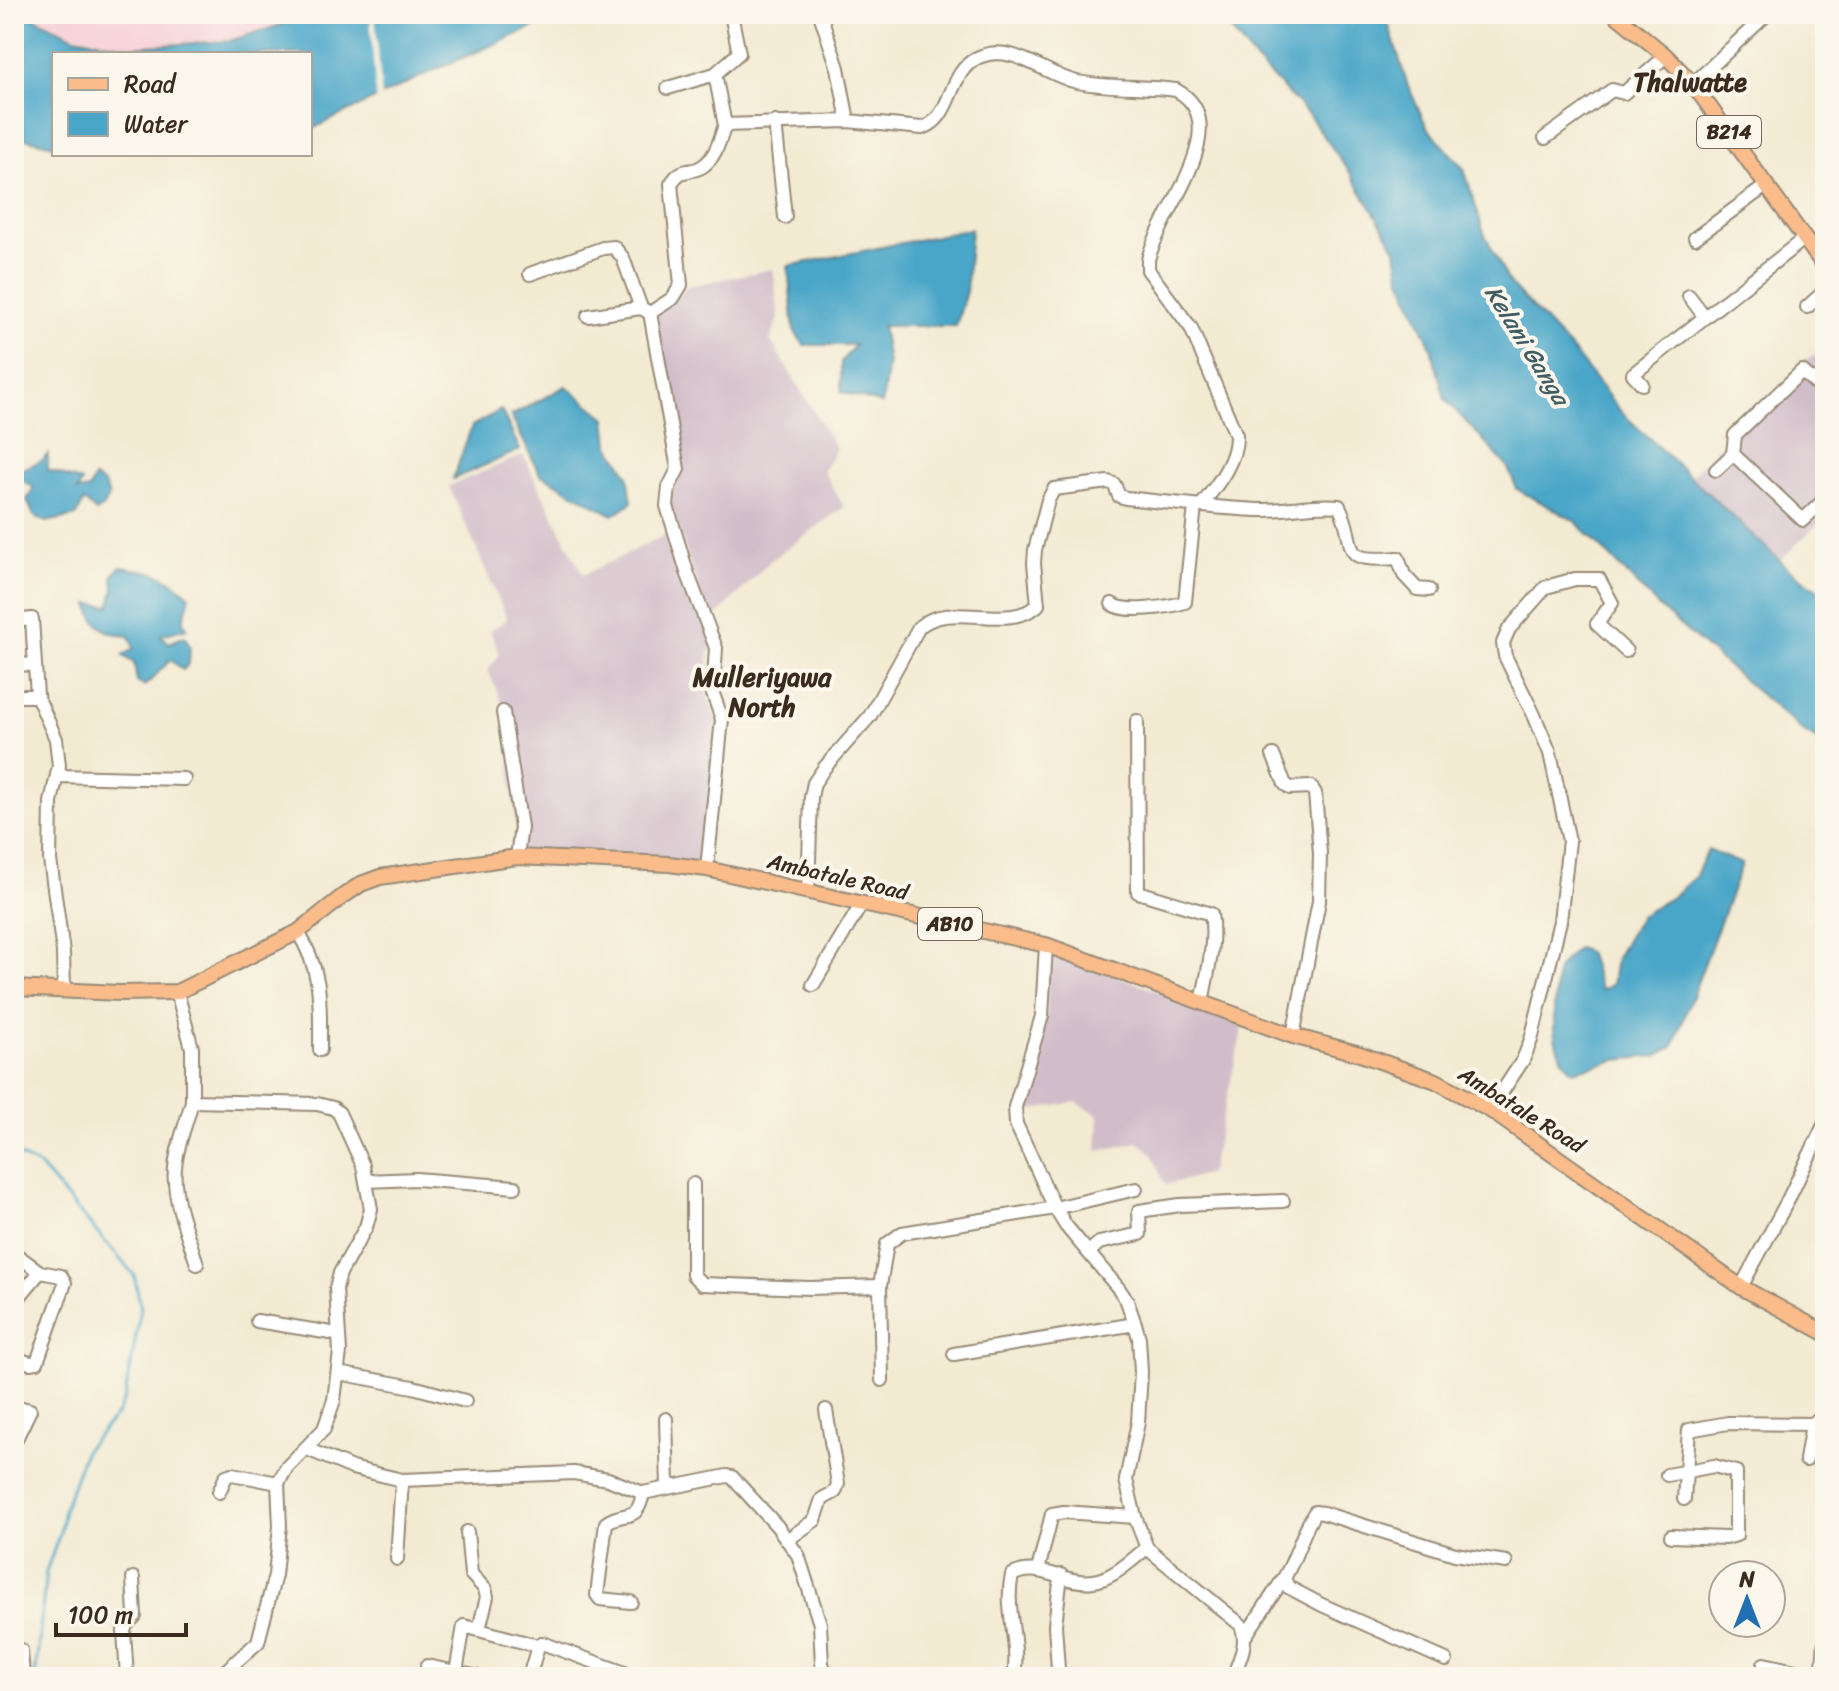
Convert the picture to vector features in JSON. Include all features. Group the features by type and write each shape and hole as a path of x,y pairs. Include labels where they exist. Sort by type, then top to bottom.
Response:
{"main road":[{"name":"B214","path":"1615,14 1666,56 1693,84 1825,267"},
{"name":"Ambatale Road","path":"14,988 119,993 177,992 298,932 361,884 380,877 517,857 654,863 707,869 1046,945 1293,1036 1410,1070 1490,1110 1741,1287 1825,1333"}],"street":[{"path":"668,88 715,74 739,53 731,14"},
{"path":"820,14 838,68 848,121"},
{"path":"1693,84 1767,14"},
{"path":"725,125 848,121 922,128 932,125 942,111 955,80 965,67 978,58 999,53 1019,57 1077,82 1176,90 1190,97 1198,110 1199,145 1148,260 1148,270 1191,328 1236,435 1237,449 1198,506 1185,602 1174,606 1124,610 1112,604"},
{"path":"1545,138 1612,90 1624,93 1666,56"},
{"path":"588,316 645,311 673,298 681,285 671,184 683,170 701,168 713,155 725,125 715,74"},
{"path":"775,122 785,217"},
{"path":"1695,238 1767,185"},
{"path":"1642,384 1633,374 1805,238"},
{"path":"530,274 614,247 623,258 645,311 678,469 669,487 667,506 687,572 716,648 713,694 722,719 707,869"},
{"path":"1807,307 1825,291"},
{"path":"1689,296 1705,317"},
{"path":"1716,470 1733,454 1735,435 1802,371 1823,388"},
{"path":"1733,454 1803,520 1825,499"},
{"path":"808,892 814,783 870,716 919,627 928,619 941,616 1016,616 1030,612 1038,605 1035,550 1048,500 1054,489 1066,485 1108,482 1114,484 1119,496 1126,498 1198,506 1279,510 1339,506 1346,518 1348,540 1354,553 1365,560 1398,558 1404,575 1417,589 1429,590"},
{"path":"1490,1110 1516,1071 1531,1040 1560,921 1569,841 1550,753 1505,656 1503,643 1509,629 1546,587 1575,579 1599,579 1612,603 1597,624 1626,651"},
{"path":"14,621 32,619 37,696 56,739 57,776 51,802 50,860 63,952 64,991"},
{"path":"14,664 33,665"},
{"path":"14,696 37,696"},
{"path":"503,712 521,827 517,857"},
{"path":"1137,721 1138,892 1211,914 1211,956 1202,1003"},
{"path":"1273,755 1285,784 1290,788 1311,787 1315,793 1320,853 1316,926 1293,1036"},
{"path":"57,776 184,779"},
{"path":"813,985 861,905"},
{"path":"298,932 311,954 320,991 320,1050"},
{"path":"1046,945 1042,1016 1014,1116 1019,1135 1066,1226 1119,1289 1135,1324 1141,1372 1138,1422 1127,1462 1126,1480 1147,1548 1232,1617 1246,1635"},
{"path":"177,992 192,1048 192,1101 174,1181 197,1264"},
{"path":"192,1101 317,1104 333,1108 339,1113 363,1166 371,1209 366,1227 340,1273 336,1288 340,1352 334,1400 324,1429 287,1467 278,1483 280,1526 275,1575 258,1642 219,1677"},
{"path":"1741,1287 1825,1123"},
{"path":"366,1181 416,1179 515,1187"},
{"path":"693,1184 693,1275 702,1284 810,1288 880,1286"},
{"path":"882,1380 880,1286 887,1244 902,1233 1055,1208 1136,1189"},
{"path":"1089,1252 1099,1243 1140,1234 1139,1211 1180,1205 1283,1201"},
{"path":"14,1253 40,1272 64,1279 64,1289 37,1362 14,1358"},
{"path":"14,1303 40,1272"},
{"path":"257,1321 337,1334"},
{"path":"954,1354 1135,1324"},
{"path":"338,1373 413,1387 465,1401"},
{"path":"14,1406 30,1410 14,1443"},
{"path":"787,1540 815,1520 821,1501 835,1492 838,1484 826,1410"},
{"path":"1684,1499 1689,1430 1728,1423 1812,1424 1825,1414"},
{"path":"666,1419 668,1486"},
{"path":"1806,1460 1812,1424"},
{"path":"307,1449 352,1468 402,1480 574,1473 608,1479 643,1493 668,1486 732,1477 798,1555 820,1624 822,1664 828,1677"},
{"path":"1667,1475 1714,1466 1736,1472 1736,1535 1726,1538 1671,1536"},
{"path":"219,1492 226,1476 232,1474 278,1483"},
{"path":"397,1559 402,1480"},
{"path":"631,1602 600,1599 597,1595 606,1523 610,1519 634,1514 640,1508 643,1493"},
{"path":"1038,1570 1052,1514 1064,1512 1135,1517"},
{"path":"1233,1677 1246,1635 1294,1561 1315,1512 1455,1554 1506,1562"},
{"path":"467,1532 471,1574 485,1589 487,1597 479,1629"},
{"path":"1014,1677 1017,1660 1011,1581 1016,1573 1038,1570 1078,1580 1098,1581 1147,1548"},
{"path":"1058,1669 1055,1625 1061,1575"},
{"path":"127,1677 124,1631 135,1616 133,1578"},
{"path":"1284,1578 1288,1587 1322,1605 1446,1660"},
{"path":"456,1672 463,1627 538,1646 542,1643 597,1670 636,1677"},
{"path":"1764,1664 1822,1677 1825,1642"},
{"path":"529,1677 538,1646"},
{"path":"14,1650 21,1650 23,1677"},
{"path":"427,1666 479,1677"}],"shaded area":[{"path":"29,14 311,14 229,40 131,46 76,35"},
{"path":"773,269 779,318 770,340 836,448 823,471 844,507 770,561 710,623 671,506 673,488 682,473 654,319 688,286"},
{"path":"1825,351 1825,517 1781,559 1689,478 1746,419 1793,381 1800,362"},
{"path":"523,455 583,575 673,531 713,646 709,653 707,693 717,721 704,864 605,852 519,850 504,708 488,670 500,654 490,631 507,619 449,486"},
{"path":"1049,952 1244,1022 1210,1173 1165,1185 1152,1153 1138,1142 1097,1151 1099,1115 1076,1102 1020,1112 1035,1074 1047,1011"}],"water":[{"path":"14,14 26,14 75,37 131,47 229,41 316,14 565,14 441,67 312,129 312,52 52,52 52,145 14,136"},
{"name":"Kelani Ganga","path":"1218,14 1380,14 1388,23 1408,86 1427,127 1464,169 1484,233 1509,283 1571,349 1622,413 1789,569 1825,595 1825,745 1804,732 1661,609 1575,521 1517,489 1507,466 1445,399 1431,347 1400,276 1396,249 1351,174 1308,114 1256,61"},
{"path":"971,229 966,291 956,326 882,326 888,362 882,404 841,392 841,362 855,345 804,345 794,331 788,266"},
{"path":"566,386 606,418 609,444 628,475 632,502 613,515 540,474 511,416"},
{"path":"501,410 520,450 453,479 472,426"},
{"path":"48,454 48,470 82,482 77,491 89,489 94,478 104,484 109,496 104,506 96,512 84,501 76,516 46,522 34,516 27,500 34,488 24,481 14,487 14,465 21,470 43,460"},
{"path":"120,567 158,574 190,596 183,621 187,628 161,635 169,643 185,636 190,647 189,663 183,670 171,660 144,686 137,682 134,663 123,656 134,648 129,636 102,628 89,604 110,606 113,575"},
{"path":"1708,850 1742,864 1673,1047 1656,1056 1616,1060 1574,1071 1565,1061 1555,1037 1557,969 1577,948 1588,952 1601,990 1612,985 1616,958 1640,916 1672,897 1695,877"}],"pier":[{"path":"370,14 375,14 382,100 376,102"}],"waterway":[{"path":"14,1153 40,1167 134,1275 141,1308 125,1397 118,1413 85,1450 64,1509 60,1533 46,1572 35,1677"}],"district":[{"name":"Thalwatte","path":"1690,82"},
{"name":"Mulleriyawa North","path":"762,692"}]}
